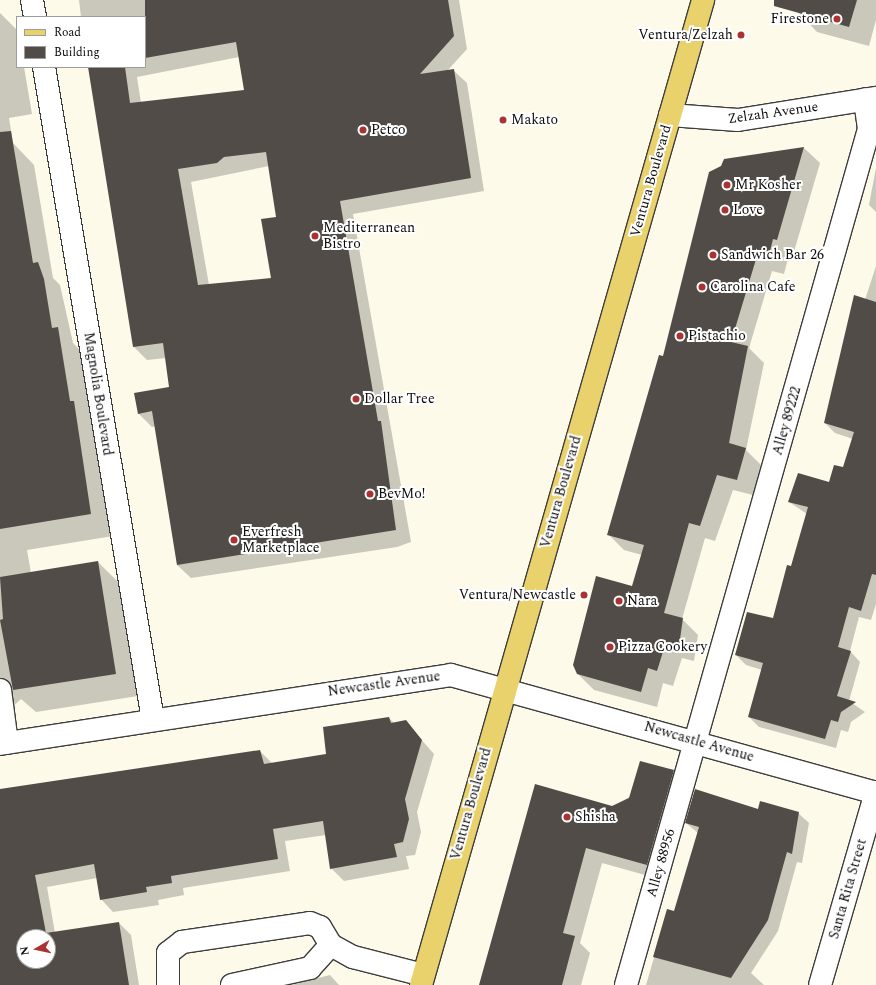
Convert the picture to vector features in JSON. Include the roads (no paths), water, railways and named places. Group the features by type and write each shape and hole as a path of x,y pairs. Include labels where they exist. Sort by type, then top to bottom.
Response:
{"main road":[{"name":"Ventura Boulevard","path":"422,980 503,687 703,0"}],"street":[{"path":"32,0 35,16"},
{"name":"Magnolia Boulevard","path":"44,68 153,720"},
{"name":"Zelzah Avenue","path":"670,114 738,120 871,99"},
{"name":"Alley 89222","path":"696,741 870,129 871,99"},
{"name":"Newcastle Avenue","path":"4,744 436,676 451,675 503,687 876,793"},
{"path":"0,690 4,744"},
{"name":"Alley 88956","path":"626,985 696,741"},
{"name":"Santa Rita Street","path":"820,985 876,793"},
{"path":"168,985 168,953 182,942 310,923 320,927 331,945 353,957 422,980"},
{"path":"232,985 310,968 331,945"}],"place":[{"name":"Firestone","path":"837,19"},
{"name":"Ventura/Zelzah","path":"741,35"},
{"name":"Makato","path":"503,120"},
{"name":"Petco","path":"363,130"},
{"name":"Mr Kosher","path":"727,185"},
{"name":"Love","path":"725,210"},
{"name":"Mediterranean Bistro","path":"315,236"},
{"name":"Sandwich Bar 26","path":"713,255"},
{"name":"Carolina Cafe","path":"702,287"},
{"name":"Pistachio","path":"680,336"},
{"name":"Dollar Tree","path":"356,399"},
{"name":"BevMo!","path":"370,494"},
{"name":"Everfresh Marketplace","path":"234,540"},
{"name":"Ventura/Newcastle","path":"584,595"},
{"name":"Nara","path":"619,601"},
{"name":"Pizza Cookery","path":"610,647"},
{"name":"Shisha","path":"567,817"}]}
